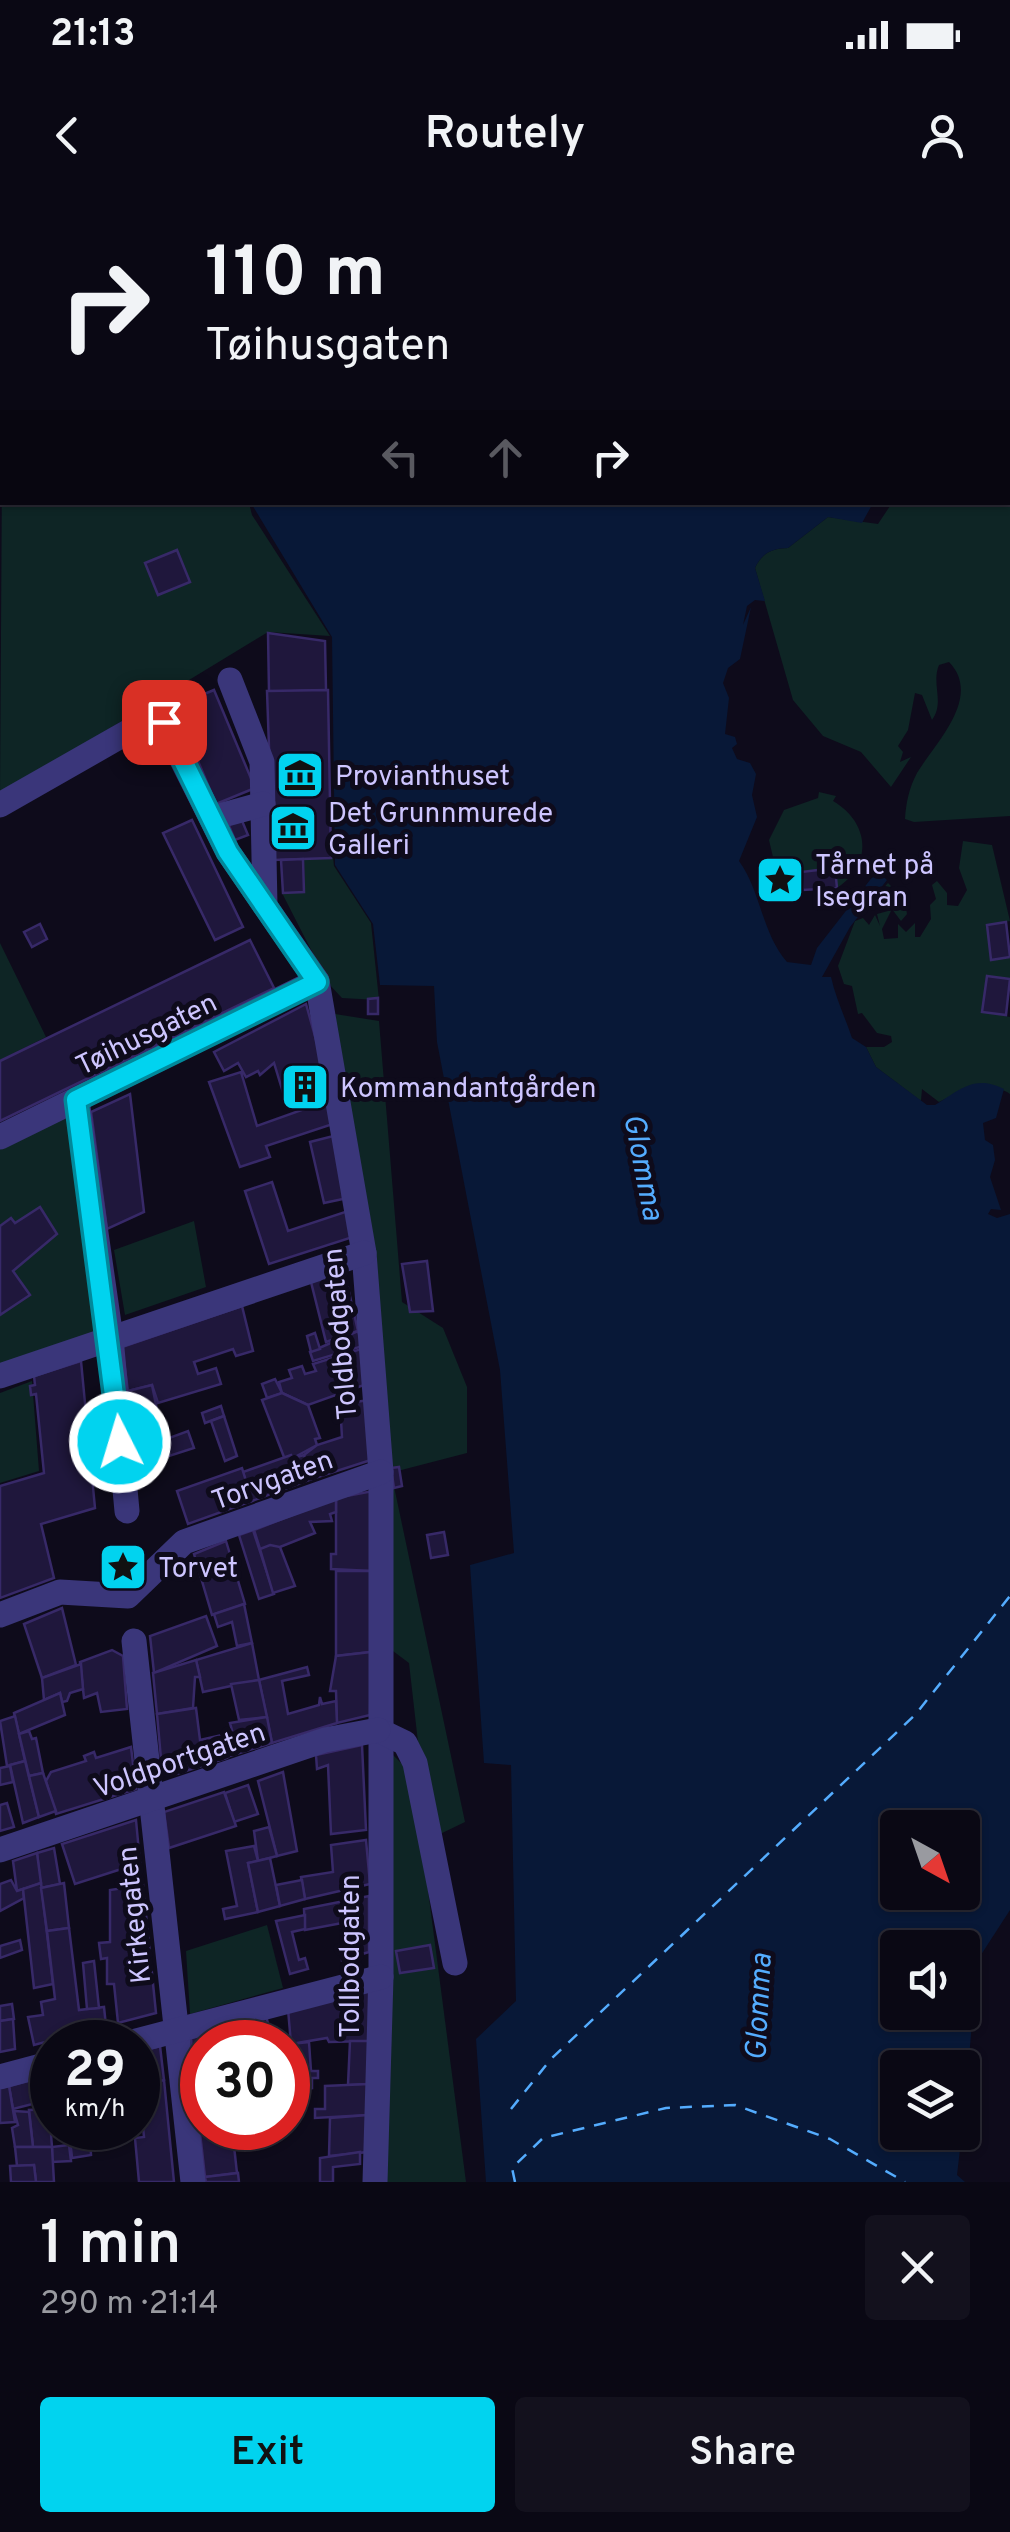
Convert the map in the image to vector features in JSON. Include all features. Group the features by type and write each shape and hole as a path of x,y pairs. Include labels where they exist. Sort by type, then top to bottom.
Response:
{"street":[{"path":"230,680 262,762 265,905"},
{"name":"Toldbodgaten","path":"0,805 140,726 164,722 212,818 317,982 364,1253 381,1472 378,1730"},
{"path":"212,818 263,804"},
{"name":"Tøihusgaten","path":"0,1137 317,982"},
{"path":"76,1100 110,1338 127,1511"},
{"path":"0,1376 364,1253"},
{"name":"Torvgaten","path":"0,1614 60,1592 128,1596 184,1542 381,1472"},
{"name":"Kirkegaten","path":"134,1641 193,2182"},
{"path":"378,1730 405,1743 414,1763 455,1963"},
{"name":"Voldportgaten","path":"0,1850 325,1740 378,1730"},
{"name":"Tollbodgaten","path":"375,2182 382,1977 378,1730"},
{"path":"160,2035 382,1977"},
{"path":"0,2077 30,2069"}],"green space":[{"path":"2,505 250,505 252,515 330,636 268,632 0,795"},
{"path":"891,505 1010,505 1010,816 914,822 905,819 917,773 959,705 958,676 949,662 939,665 937,706 932,720 922,695 915,693 908,730 898,746 903,752 900,762 911,757 891,787 861,752 823,736 793,700 755,568 768,553 788,548 828,517 878,524"},
{"path":"819,792 836,796 833,801 854,820 860,831 861,855 849,878 837,888 835,869 801,872 803,890 776,870 769,840 784,810 818,798"},
{"path":"963,841 992,845 1010,921 987,925 991,959 1010,957 1010,979 987,976 982,1011 1010,1017 1010,1094 984,1087 939,1102 922,1089 921,1101 876,1067 866,1047 884,1047 892,1042 891,1036 877,1033 862,1013 858,1014 852,986 844,984 838,966 855,921 863,918 869,925 875,915 880,926 877,914 888,911 874,899 888,883 891,886 885,891 896,907 906,908 907,914 901,921 892,909 882,929 884,939 898,938 898,924 906,932 915,923 915,937 920,937 931,919 930,905 936,899 932,885 937,881 947,893 947,905 958,906 967,890 959,868"},
{"path":"333,857 334,866 371,923 379,1000 342,998 328,983 282,893 305,892 304,859"},
{"path":"0,943 46,1037 0,1060"},
{"path":"335,1014 379,1021 402,1302 443,1328 467,1387 467,1453 386,1474"},
{"path":"74,1108 104,1335 0,1370 0,1143"},
{"path":"194,1221 206,1287 125,1315 114,1250"},
{"path":"32,1381 39,1471 0,1483 0,1393"},
{"path":"392,1477 465,1822 438,1835 419,1751 409,1663 389,1648"},
{"path":"391,1753 413,1775 466,2182 381,2182"},
{"path":"267,1925 283,1988 190,2014 186,1951"}],"water":[{"name":"Glomma","path":"252,505 872,505 862,523 828,517 788,548 768,553 757,563 765,601 755,600 747,606 743,625 751,607 740,659 728,668 723,683 729,698 725,734 735,737 737,744 732,748 737,759 750,763 756,774 752,795 757,817 739,861 772,939 787,962 811,965 817,948 877,871 887,880 850,927 822,977 831,977 852,1038 866,1047 876,1067 927,1105 935,1105 976,1084 1004,1089 996,1118 983,1123 985,1140 993,1145 995,1160 990,1177 1001,1210 991,1209 988,1214 997,1218 1010,1214 1010,1910 980,1956 980,1930 880,1930 880,2030 971,2030 970,2050 880,2050 880,2150 960,2150 957,2175 965,2182 486,2182 476,2039 516,2001 511,1765 484,1763 470,1565 514,1553 500,1370 437,1042 434,986 380,985 373,924 335,865 332,637"}],"building":[{"path":"177,550 190,582 158,595 145,563"},
{"path":"268,633 325,641 326,690 269,692"},
{"path":"214,690 255,788 216,804 175,706"},
{"name":"Provianthuset","path":"328,690 331,858 273,860 267,691"},
{"path":"240,816 248,835 235,840 227,821"},
{"path":"192,820 243,927 215,940 163,833"},
{"path":"303,859 304,892 283,893 281,860"},
{"path":"835,868 837,888 803,890 801,872"},
{"path":"1006,922 1010,957 991,960 987,925"},
{"path":"40,924 47,939 32,947 24,932"},
{"path":"250,940 274,988 0,1121 0,1061"},
{"path":"987,976 1010,979 1006,1015 982,1012"},
{"path":"378,998 378,1014 368,1014 368,999"},
{"name":"Kommandantgården","path":"306,1004 339,1122 266,1146 270,1157 240,1167 209,1082 241,1072 257,1126 313,1106 309,1092 285,1099 274,1063 260,1075 258,1071 246,1077 238,1063 224,1071 214,1052"},
{"path":"130,1094 144,1212 107,1229 91,1112"},
{"path":"341,1134 343,1199 324,1203 310,1142"},
{"path":"272,1182 288,1231 348,1211 356,1236 269,1264 245,1191"},
{"path":"40,1207 57,1234 13,1271 30,1295 0,1315 0,1226 11,1218 15,1223"},
{"path":"427,1261 433,1311 410,1312 402,1264"},
{"path":"336,1273 346,1279 358,1331 326,1342 311,1282"},
{"path":"242,1306 253,1351 236,1356 233,1349 194,1362 198,1374 216,1368 221,1384 158,1403 152,1385 128,1391 122,1347"},
{"path":"358,1331 363,1346 313,1361 310,1352"},
{"path":"315,1333 320,1349 311,1352 307,1336"},
{"path":"361,1349 367,1384 308,1405 282,1393 279,1382 292,1378 289,1370 302,1366 305,1374 316,1371 313,1364"},
{"path":"81,1361 95,1508 41,1524 54,1578 0,1598 0,1486 44,1473 36,1394 31,1395 30,1386 35,1385 34,1376"},
{"path":"275,1379 282,1393 267,1398 262,1384"},
{"path":"152,1385 163,1440 136,1447 128,1391"},
{"path":"282,1393 308,1405 320,1438 315,1439 317,1445 293,1458 284,1457 262,1400"},
{"path":"370,1400 374,1459 312,1479 304,1455 317,1445 342,1437 340,1404"},
{"path":"221,1406 224,1416 205,1423 202,1413"},
{"path":"224,1416 237,1456 225,1461 211,1421"},
{"path":"188,1431 194,1448 166,1457 161,1441"},
{"path":"291,1455 304,1455 312,1479 252,1501 243,1472"},
{"path":"399,1467 402,1486 394,1488 391,1468"},
{"path":"242,1468 252,1501 188,1524 177,1491"},
{"path":"373,1491 372,1571 331,1569 331,1554 336,1554 336,1498"},
{"path":"336,1498 336,1512 330,1514 332,1521 310,1522 315,1533 280,1547 260,1549 254,1530"},
{"path":"253,1530 274,1594 259,1599 239,1535"},
{"path":"444,1532 448,1555 431,1558 427,1535"},
{"path":"226,1541 245,1604 212,1615 194,1554"},
{"path":"280,1547 295,1586 273,1593 260,1549"},
{"path":"336,1571 372,1571 371,1652 336,1656"},
{"path":"244,1604 252,1643 237,1646 232,1622 218,1627 214,1614"},
{"path":"62,1608 76,1665 42,1678 24,1624"},
{"path":"206,1616 217,1646 154,1673 150,1636"},
{"path":"252,1643 259,1680 203,1692 196,1660"},
{"path":"112,1650 123,1656 127,1709 101,1712 97,1693 84,1698 80,1662"},
{"path":"371,1652 370,1715 337,1723 336,1691 330,1691 336,1656"},
{"path":"196,1660 200,1677 195,1677 193,1708 157,1714 153,1673"},
{"path":"81,1664 83,1689 70,1693 67,1701 62,1702 60,1693 44,1700 42,1678"},
{"path":"307,1667 309,1675 282,1681 288,1714 319,1705 320,1697 322,1704 336,1701 337,1723 272,1743 259,1680"},
{"path":"259,1680 267,1717 239,1720 231,1684"},
{"path":"60,1693 65,1715 19,1734 14,1713"},
{"path":"196,1708 200,1740 222,1735 227,1758 170,1776 162,1770 157,1714"},
{"path":"15,1716 25,1761 7,1766 0,1721"},
{"path":"267,1717 272,1743 227,1757 222,1738 233,1734 230,1723"},
{"path":"29,1731 32,1739 36,1738 43,1773 29,1776 19,1734"},
{"path":"362,1745 366,1830 331,1834 328,1765 317,1769 316,1755"},
{"path":"131,1747 136,1789 56,1814 46,1781 51,1772 86,1761 84,1756 94,1752 96,1758"},
{"path":"25,1761 39,1817 23,1823 10,1765"},
{"path":"10,1766 13,1782 0,1785 0,1768"},
{"path":"283,1772 297,1851 277,1856 258,1781"},
{"path":"43,1773 56,1811 39,1817 29,1776"},
{"path":"248,1785 258,1814 234,1822 225,1793"},
{"path":"224,1792 236,1826 169,1848 164,1812"},
{"path":"7,1803 14,1827 0,1831 0,1805"},
{"path":"136,1820 140,1863 75,1884 62,1844"},
{"path":"269,1827 277,1856 258,1861 254,1831"},
{"path":"366,1840 370,1884 305,1899 301,1877 333,1872 331,1845"},
{"path":"254,1846 258,1861 248,1863 258,1912 225,1919 223,1909 237,1906 226,1851"},
{"path":"54,1848 60,1884 41,1888 37,1853"},
{"path":"37,1853 41,1883 17,1891 13,1861"},
{"path":"270,1858 280,1906 258,1912 248,1863"},
{"path":"11,1880 17,1891 23,1889 24,1898 0,1911 0,1884"},
{"path":"302,1880 305,1899 280,1906 276,1885"},
{"path":"41,1883 53,1984 34,1988 23,1889"},
{"path":"64,1883 69,1928 47,1931 41,1888"},
{"path":"143,1885 156,2013 129,2020 118,2020 114,1984 107,1984 107,1958 101,1959 99,1943 110,1942 110,1890"},
{"path":"369,1896 369,1952 342,1960 342,1923 305,1930 304,1909"},
{"path":"305,1915 305,1929 292,1932 299,1960 305,1958 308,1969 290,1974 276,1921"},
{"path":"69,1928 79,2010 104,2007 105,2020 30,2020 30,2026 28,2017 43,2015 41,2002 55,1999 47,1931"},
{"path":"20,1940 22,1950 0,1958 0,1946"},
{"path":"430,1945 434,1968 400,1973 396,1951"},
{"path":"94,1961 99,2008 87,2009 83,1963"},
{"path":"369,1987 369,2041 310,2041 310,2020 289,2020 288,2009"},
{"path":"12,2004 14,2019 0,2021 0,2006"},
{"path":"13,2019 15,2049 0,2052 0,2021"},
{"path":"350,2041 369,2041 369,2084 348,2085"},
{"path":"160,2046 164,2080 160,2081"},
{"path":"310,2056 311,2071 318,2071 318,2078 312,2078 312,2088"},
{"path":"30,2080 30,2105 13,2109 9,2086"},
{"path":"164,2080 174,2182 139,2182 136,2150 160,2150 160,2081"},
{"path":"369,2084 368,2115 315,2118 315,2109 325,2109 325,2086"},
{"path":"9,2086 15,2122 0,2123 0,2088"},
{"path":"14,2111 29,2112 30,2147 15,2147 12,2128 18,2125"},
{"path":"368,2115 367,2152 329,2156 330,2118"},
{"path":"15,2147 52,2150 54,2182 36,2182 34,2165 17,2166"},
{"path":"52,2150 70,2150 71,2161 52,2162"},
{"path":"71,2150 91,2150 91,2155 72,2158"},
{"path":"202,2150 234,2150 237,2173 205,2177"},
{"path":"360,2152 360,2164 333,2167 333,2182 320,2182 320,2158"},
{"path":"34,2165 36,2182 11,2182 10,2166"},
{"path":"238,2173 239,2182 206,2182 205,2177"}],"ferry route":[{"path":"511,2109 551,2059 915,1715 1010,1596"},
{"path":"515,2182 512,2168 543,2138 666,2108 735,2105 830,2139 905,2182"}],"place":[{"name":"Provianthuset","path":"300,775"},
{"name":"Det Grunnmurede Galleri","path":"293,828"},
{"name":"Tårnet på Isegran","path":"780,880"},
{"name":"Kommandantgården","path":"305,1087"},
{"name":"Torvet","path":"123,1567"}],"route":[{"path":"120,1442 110,1338 76,1100 317,982 228,852 164,722"}]}
